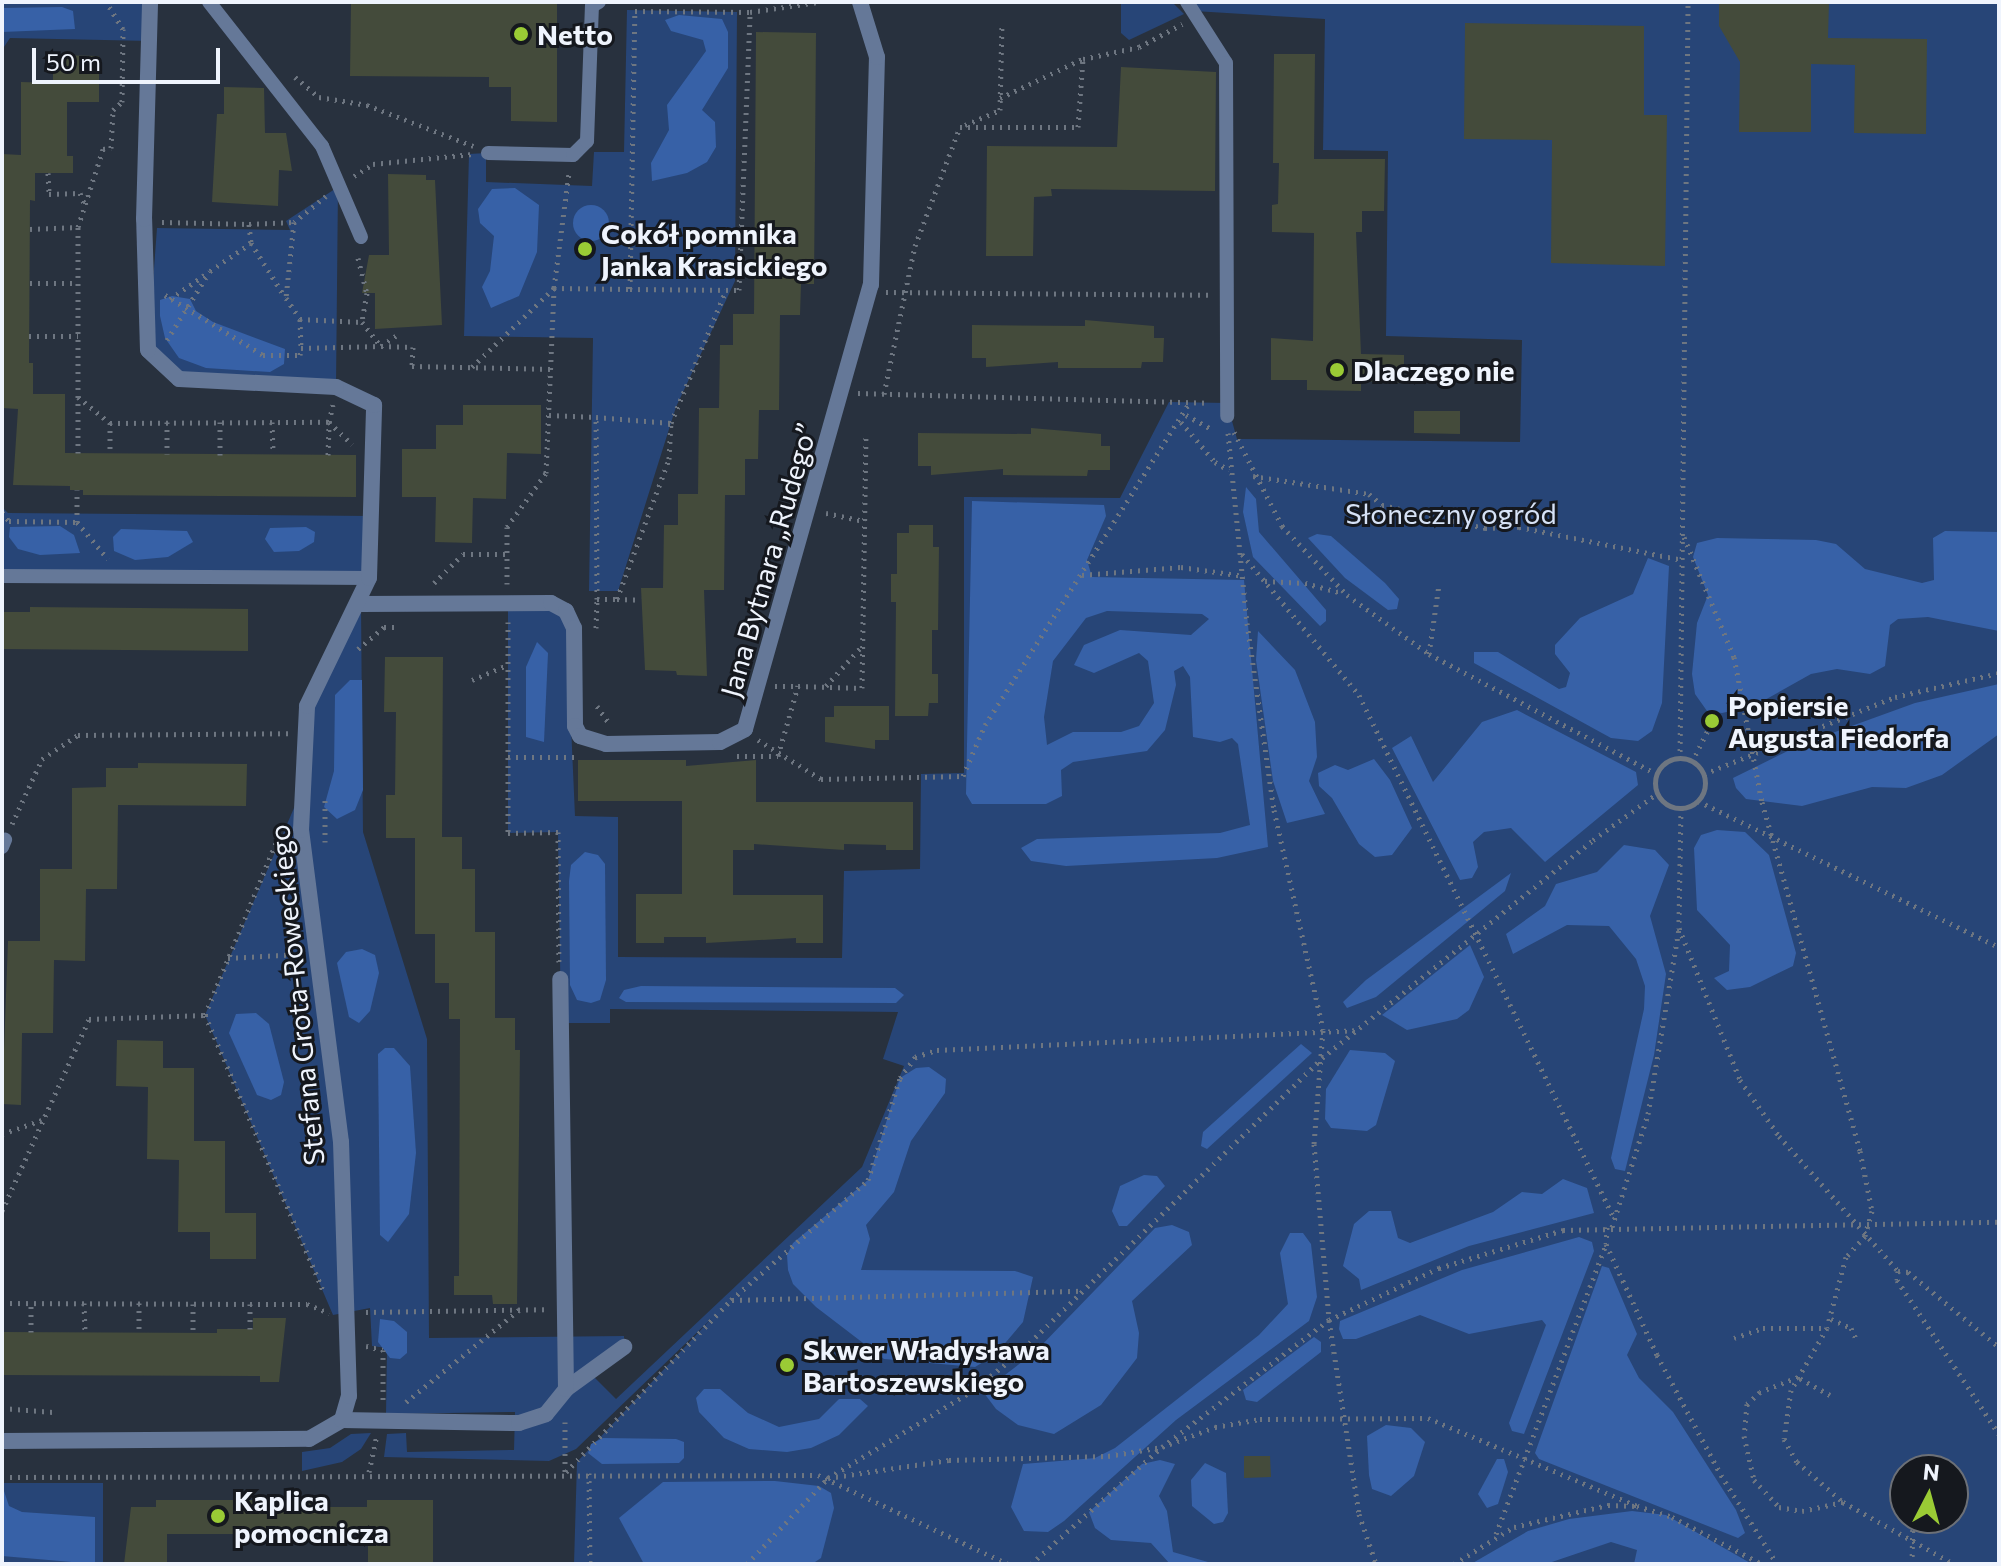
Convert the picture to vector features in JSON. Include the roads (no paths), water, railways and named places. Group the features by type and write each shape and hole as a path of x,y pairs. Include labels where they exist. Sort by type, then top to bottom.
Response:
{"street":[{"name":"Stefana Grota-Roweckiego","path":"150,2 144,219 148,350 179,379 336,387 374,405 369,578 361,604 316,684 305,733 301,857 343,1171 342,1285 349,1314 351,1377 342,1420"},
{"name":"Jana Bytnara „Rudego”","path":"361,604 551,603 566,611 574,628 575,726 580,736 606,744 720,742 745,729 869,292 874,258 877,57 860,2"},
{"path":"560,979 565,1309 561,1396"},
{"path":"2,1441 293,1440 323,1435 342,1420 381,1424 519,1423 546,1414 561,1396 624,1347"}],"lane":[{"path":"209,2 322,146 361,237"},
{"path":"488,153 573,155 587,141 592,6 599,2"},
{"path":"1187,2 1226,63 1227,410"},
{"path":"2,576 122,574 369,578"}],"place":[{"name":"Netto","path":"521,34"},
{"name":"Cokół pomnika Janka Krasickiego","path":"585,249"},
{"name":"Dlaczego nie","path":"1337,370"},
{"name":"Popiersie Augusta Fiedorfa","path":"1712,721"},
{"name":"Skwer Władysława Bartoszewskiego","path":"787,1365"},
{"name":"Kaplica pomocnicza","path":"218,1516"}],"park label":[{"name":"Słoneczny ogród","path":"1451,513"}]}
